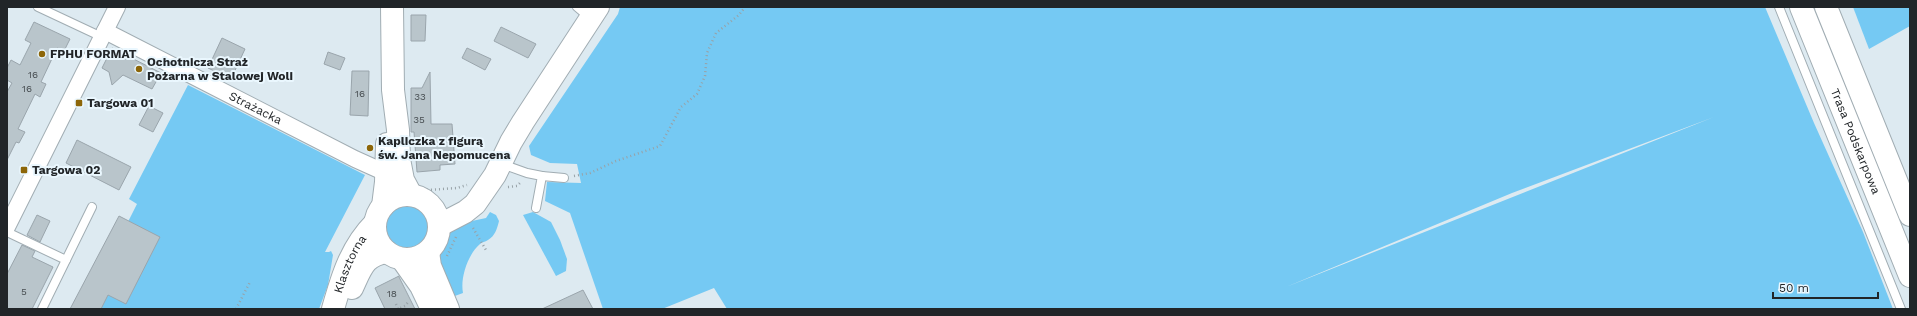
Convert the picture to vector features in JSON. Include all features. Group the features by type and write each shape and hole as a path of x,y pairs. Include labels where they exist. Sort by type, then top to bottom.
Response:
{"street":[{"path":"7,226 117,7"},
{"path":"392,7 394,90 399,159 403,180 412,195"},
{"name":"Trasa Podskarpowa","path":"1801,7 1910,276"},
{"name":"Trasa Podskarpowa","path":"1826,7 1910,215"},
{"path":"436,216 465,212 474,204 495,175 523,122 589,11"},
{"name":"Strażacka","path":"103,34 386,173"},
{"path":"394,90 388,131 386,173 376,234 380,244 394,255 421,286 432,309"},
{"path":"379,214 391,199 401,195 412,195 423,198 436,216 439,236 428,252 411,259 394,255"},
{"name":"Klasztorna","path":"333,309 344,272 356,246 379,214"},
{"path":"428,252 430,266 448,309"},
{"name":"Klasztorna","path":"342,309 365,262 376,253 394,255"}],"lane":[{"name":"Strażacka","path":"38,7 103,34"},
{"path":"1780,7 1901,309"},
{"path":"501,163 527,173 564,178"},
{"path":"536,208 542,176"},
{"path":"42,309 92,207"},
{"path":"7,232 66,260"}],"path":[{"path":"564,178 590,173 616,161 660,146 682,107 697,94 705,76 707,53 716,33 739,15 745,7"},
{"path":"471,225 486,250"},
{"path":"236,309 250,282"},
{"path":"396,304 398,309 405,306 410,300"}],"shaded area":[{"path":"620,7 1765,7 1814,123 1863,232 1893,309 727,309 714,288 662,309 603,309 570,213 545,201 547,182 581,183 577,164 550,163 531,155 529,146 618,14","holes":["1714,117 1286,287 1512,193"]},
{"path":"1853,7 1910,7 1910,26 1869,49"},
{"path":"188,85 365,175 325,252 331,251 333,255 328,285 319,309 84,309 137,204 129,199"},
{"path":"404,204 412,204 424,210 430,222 430,230 424,242 412,248 404,248 392,242 386,230 386,222 392,210"},
{"path":"490,212 496,215 499,221 495,232 487,241 480,244 472,254 464,274 462,287 463,293 452,297 436,258 448,229 460,220 472,221 486,218"},
{"path":"533,212 551,222 567,259 566,271 556,276 523,215"}],"building":[{"path":"411,15 426,15 425,41 411,41"},
{"path":"34,22 70,39 64,51 57,48 41,82 46,84 40,97 35,94 18,129 25,132 19,143 16,142 7,160 7,92 12,83 7,80 7,68 11,60 20,65 31,43 25,40"},
{"path":"501,27 536,44 528,58 494,41"},
{"path":"222,38 245,49 231,79 208,68"},
{"path":"112,48 161,73 152,89 123,75 112,85 109,72 102,68"},
{"path":"467,48 491,59 485,70 462,58"},
{"path":"328,52 345,58 340,70 324,64"},
{"path":"352,71 369,71 368,116 350,115"},
{"path":"430,72 431,124 452,124 455,164 440,165 440,170 417,172 414,132 411,132 411,88 422,88"},
{"path":"149,106 163,113 153,132 139,125"},
{"path":"77,140 131,167 119,190 66,163"},
{"path":"37,215 50,221 40,242 27,235"},
{"path":"119,216 160,237 126,304 108,295 101,309 70,309"},
{"path":"22,245 35,251 32,257 53,267 32,309 7,309 7,274"},
{"path":"399,276 415,309 385,309 375,288"},
{"path":"583,290 593,309 542,309"}],"place":[{"name":"FPHU FORMAT","path":"42,54"},
{"name":"Ochotnicza Straż Pożarna w Stalowej Woli","path":"139,69"},
{"name":"Targowa 01","path":"79,103"},
{"name":"Kapliczka z figurą św. Jana Nepomucena","path":"370,148"},
{"name":"Targowa 02","path":"24,170"}]}
